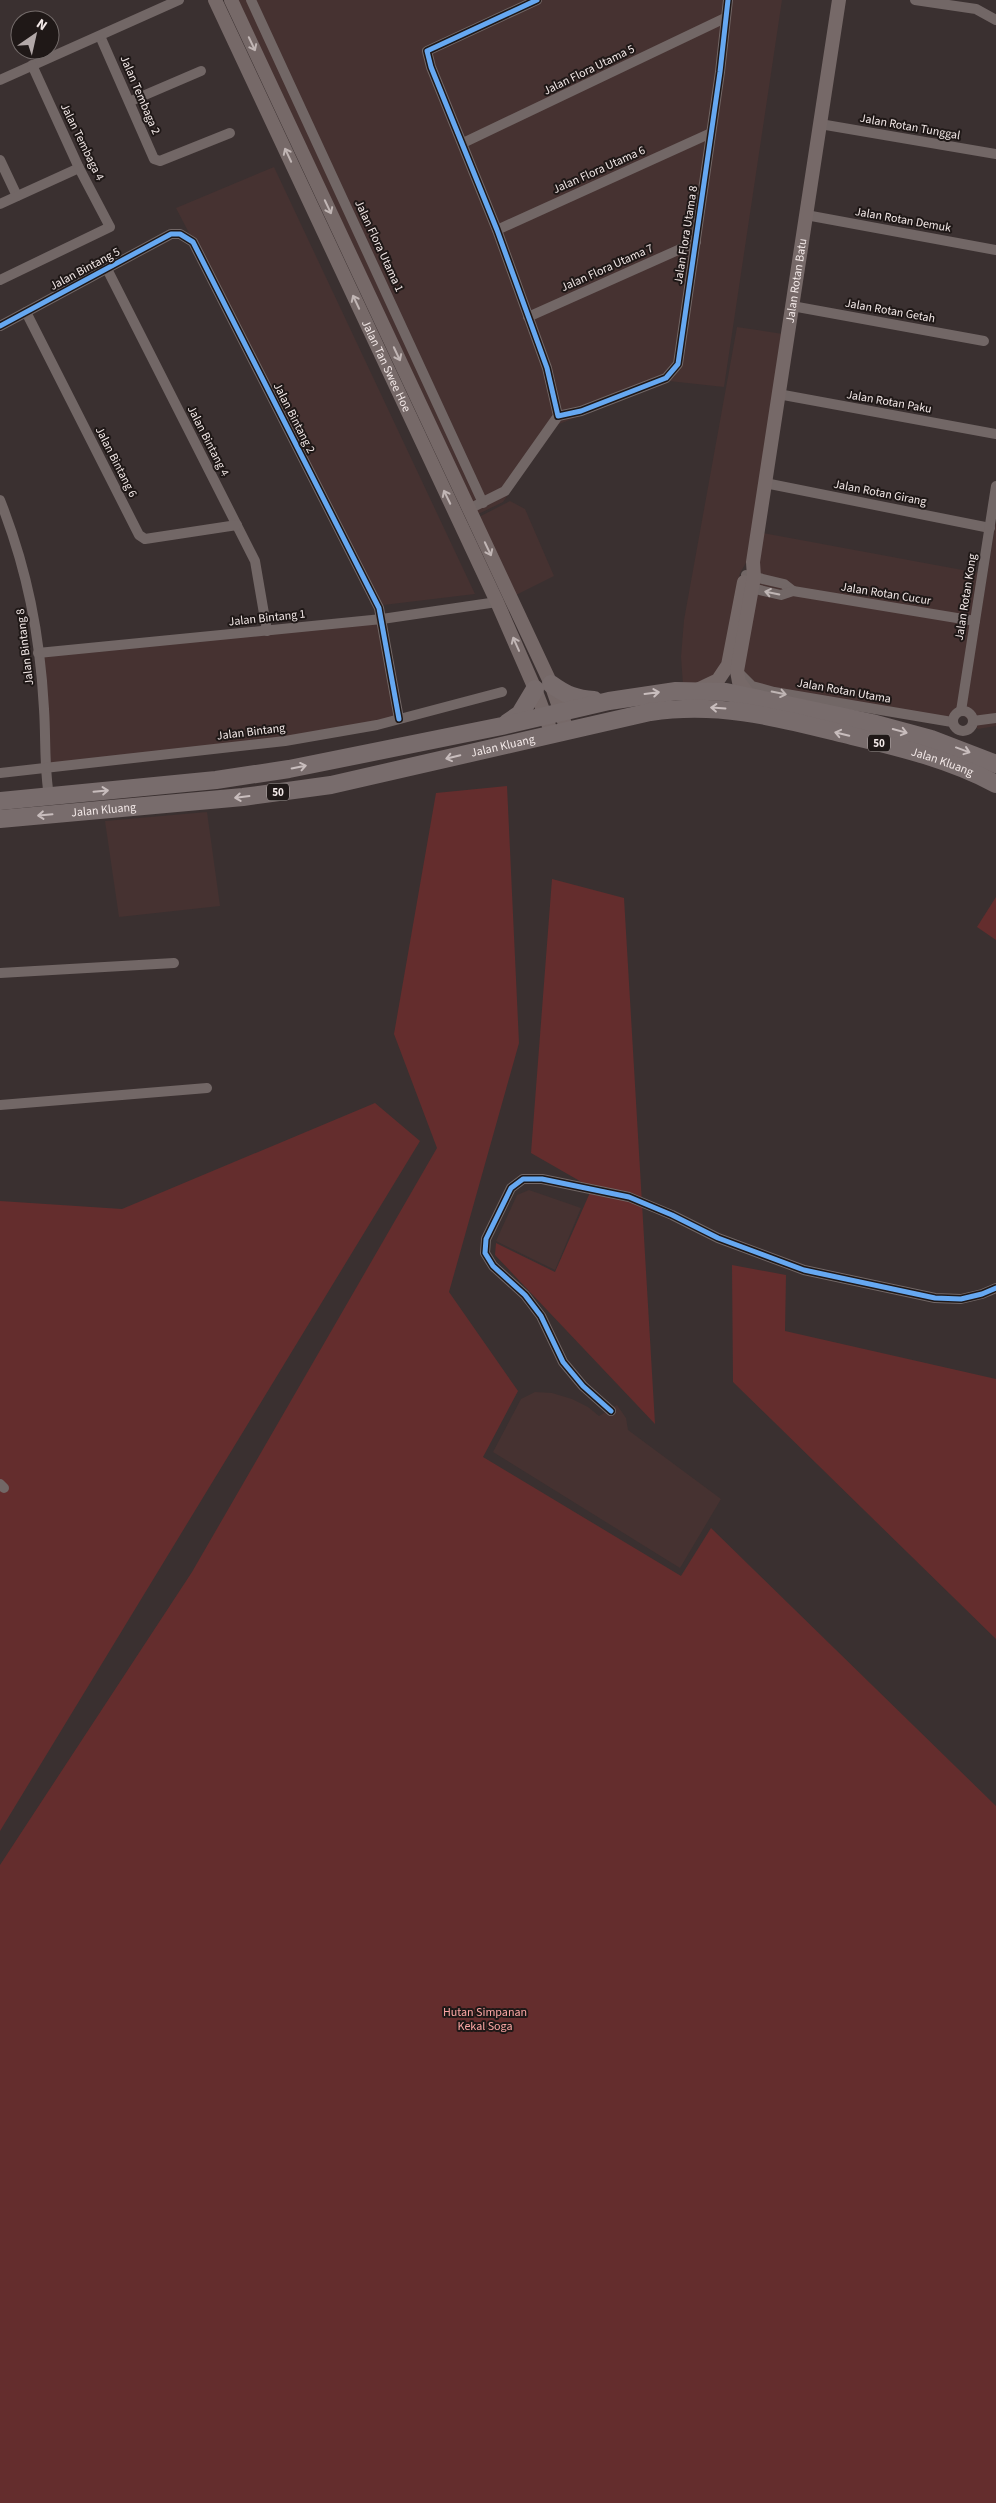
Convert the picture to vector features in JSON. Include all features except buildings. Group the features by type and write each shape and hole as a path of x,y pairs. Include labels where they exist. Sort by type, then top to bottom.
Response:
{"highway":[{"path":"502,726 520,714 544,686 577,699 609,701"},
{"name":"Jalan Kluang","path":"0,801 216,780 289,769 502,726 609,701 647,694 697,690 750,697 931,739 994,770"},
{"name":"Jalan Kluang","path":"0,819 243,797 331,785 560,732 672,709 720,708 766,715 893,746 964,768 994,770"}],"main road":[{"name":"Jalan Tan Swee Hoe","path":"215,0 497,602 544,686"},
{"name":"Jalan Tan Swee Hoe","path":"231,0 469,509 544,686 560,732"},
{"name":"Jalan Rotan Batu","path":"697,690 718,680 728,665 753,562 839,0"},
{"name":"Jalan Rotan Batu","path":"737,671 748,582"},
{"path":"737,671 739,682 750,697"}],"street":[{"path":"0,80 178,0"},
{"name":"Jalan Flora Utama 1","path":"251,0 483,503"},
{"path":"469,509 505,491 558,416 548,368 463,143 431,67 427,51 537,0"},
{"name":"Jalan Flora Utama 8","path":"558,416 581,411 666,378 678,364 712,133 728,0"},
{"path":"915,0 976,9 996,20"},
{"name":"Jalan Flora Utama 5","path":"463,143 725,18"},
{"name":"Jalan Tembaga 2","path":"100,36 130,101 152,156 160,162 230,133"},
{"name":"Jalan Tembaga 4","path":"0,280 110,228 79,168 32,66"},
{"path":"130,101 201,71"},
{"name":"Jalan Rotan Tunggal","path":"820,124 996,154"},
{"name":"Jalan Flora Utama 6","path":"496,230 712,133"},
{"path":"0,160 17,196"},
{"path":"0,204 79,168"},
{"name":"Jalan Rotan Demuk","path":"806,216 996,250"},
{"name":"Jalan Bintang 5","path":"0,326 171,234 180,234"},
{"name":"Jalan Bintang 2","path":"180,234 193,242 375,599 382,619 399,719"},
{"name":"Jalan Flora Utama 7","path":"528,317 696,242"},
{"name":"Jalan Bintang 4","path":"107,269 257,568 267,631"},
{"name":"Jalan Rotan Getah","path":"792,306 984,341"},
{"name":"Jalan Bintang 6","path":"26,312 139,535 145,539 236,525"},
{"name":"Jalan Rotan Paku","path":"778,394 996,434"},
{"name":"Jalan Rotan Girang","path":"765,483 990,528"},
{"name":"Jalan Rotan Kong","path":"961,711 996,486"},
{"name":"Jalan Bintang 8","path":"0,500 24,569 33,606 44,708 44,767 49,796"},
{"name":"Jalan Rotan Cucur","path":"748,582 784,584 793,591 975,621"},
{"name":"Jalan Bintang 1","path":"38,653 382,619 497,602"},
{"name":"Jalan Rotan Utama","path":"737,671 752,686 774,692 952,722 962,732 971,728 974,721 996,718"},
{"name":"Jalan Bintang","path":"0,773 285,741 399,719 502,692"},
{"path":"952,722 956,714 961,711 971,714 974,721"},
{"path":"0,973 174,963"},
{"path":"0,1105 207,1088"},
{"path":"611,1411 583,1386 563,1362 541,1316 525,1295 493,1266 485,1253 486,1240 511,1188 523,1179 542,1179 629,1197 672,1215 718,1238 804,1270 935,1298 961,1299 982,1294 996,1288"}],"shaded area":[{"path":"234,0 782,0 724,387 669,381 554,426 503,502 474,516"},
{"path":"274,167 475,594 383,605 176,208"},
{"path":"737,327 783,334 747,561 740,573 723,660 713,677 704,682 683,685 681,657 684,620"},
{"path":"510,501 525,509 554,576 516,595 479,517"},
{"path":"996,521 996,726 978,729 964,716"},
{"path":"763,533 984,574 964,706 956,709 947,718 776,689 753,682 743,672"},
{"path":"385,615 404,722 42,771 40,708 35,650"},
{"path":"207,812 220,906 119,917 105,821"},
{"path":"529,1190 581,1208 555,1270 496,1241 517,1195"},
{"path":"535,1392 552,1393 572,1399 588,1407 599,1416 617,1405 626,1418 628,1430 721,1499 680,1568 493,1452 521,1399"}],"green space":[{"name":"Hutan Simpanan Kekal Soga","path":"507,786 519,1043 449,1292 518,1391 483,1457 681,1576 711,1528 996,1806 996,2503 0,2503 0,1865 192,1572 437,1148 394,1034 436,793"},
{"path":"552,879 624,898 655,1424 495,1255 496,1243 555,1272 592,1188 531,1153"},
{"path":"996,897 996,940 977,927"},
{"path":"375,1103 420,1141 0,1831 0,1201 122,1209"},
{"path":"732,1265 786,1275 785,1331 996,1379 996,1639 733,1382"}],"cycle path":[{"path":"537,0 427,51 431,67 497,230 547,368 558,416 581,411 666,378 678,364 720,72 728,0"},
{"path":"0,326 171,234 180,234 193,242 379,608 399,719"},
{"path":"611,1411 583,1386 563,1362 541,1316 525,1295 493,1266 485,1253 486,1239 511,1188 523,1179 542,1179 629,1197 672,1215 718,1238 804,1270 935,1298 961,1299 982,1294 996,1288"}]}
